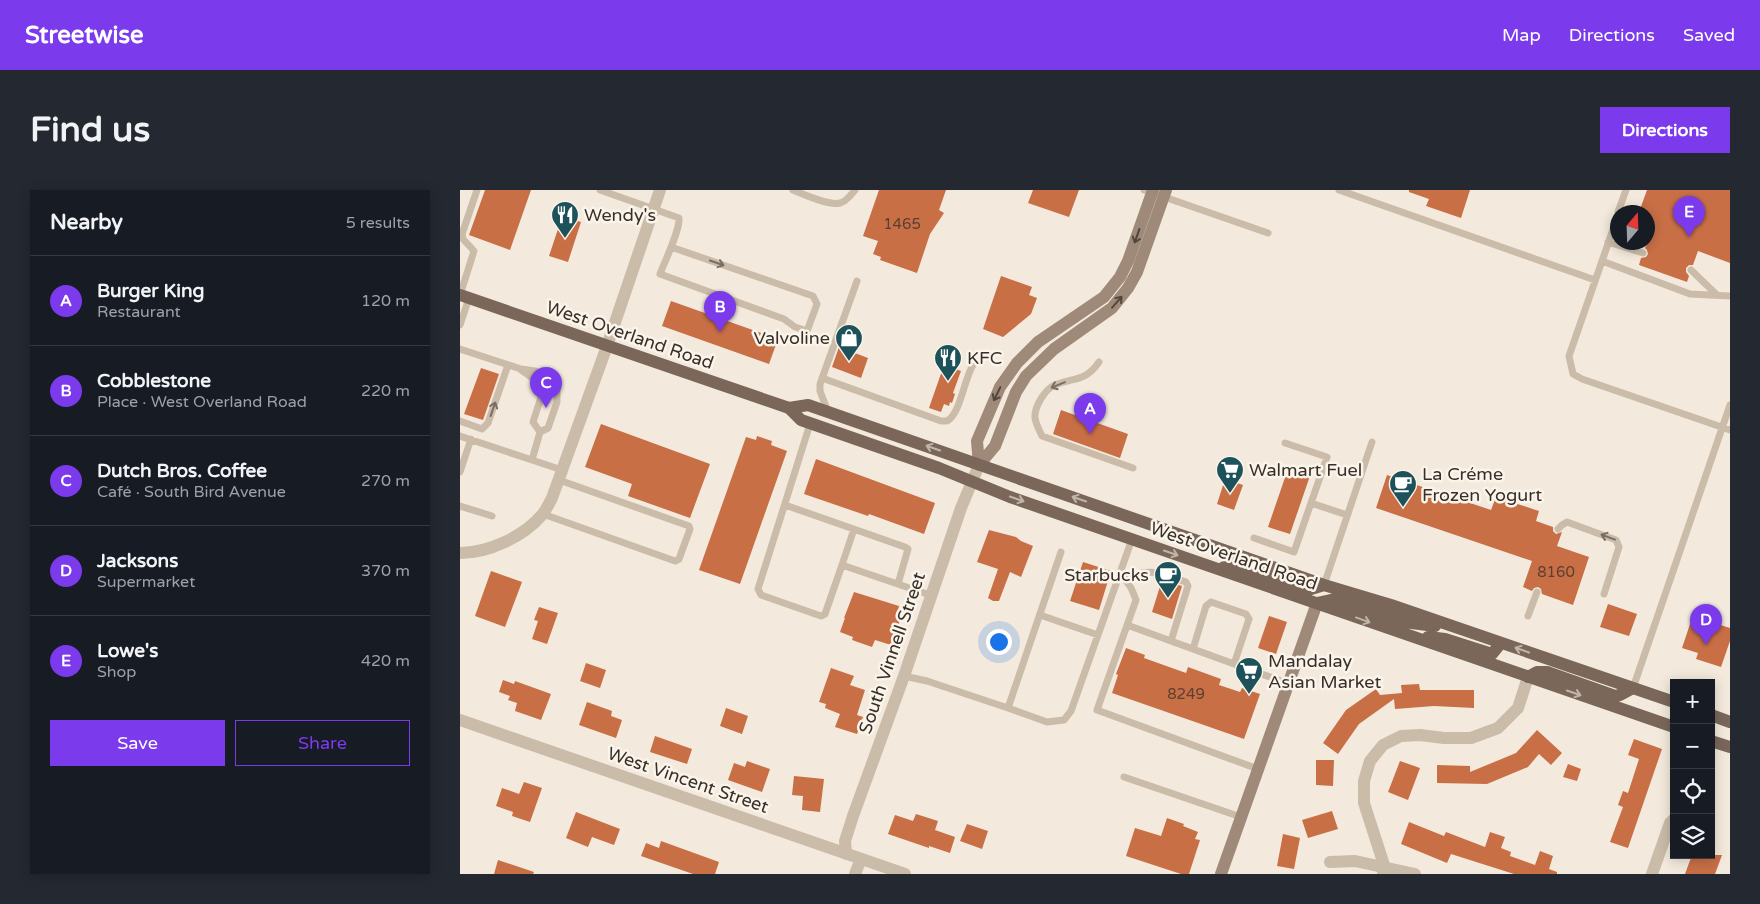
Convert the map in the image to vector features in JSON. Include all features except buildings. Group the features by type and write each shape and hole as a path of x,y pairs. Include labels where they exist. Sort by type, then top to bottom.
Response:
{"main road":[{"name":"West Overland Road","path":"465,297 789,408 801,420 810,424 972,481 1010,497 1670,726"},
{"name":"West Overland Road","path":"789,408 808,405 1324,584 1466,630 1670,701"},
{"path":"1213,567 1242,567 1308,590 1324,584"},
{"path":"1317,604 1335,599 1404,622 1466,630"},
{"path":"1400,633 1445,639 1492,654 1501,643"},
{"path":"1528,677 1537,672 1547,672 1614,696 1620,696 1633,688"},
{"path":"1715,716 1730,722"},
{"path":"1715,742 1730,747"}],"street":[{"path":"460,553 470,553 498,545 521,533 543,514 552,498 607,346 660,190"},
{"path":"979,465 977,441 1000,387 1017,363 1038,342 1104,296 1120,277 1156,192"},
{"path":"979,465 994,446 1016,392 1026,376 1054,349 1112,308 1128,288 1140,262 1156,192"},
{"name":"South Vinnell Street","path":"846,854 845,841 853,816 904,676 930,595 979,465"},
{"path":"1221,874 1317,604"},
{"path":"1384,871 1364,803 1364,781 1370,761 1383,745 1402,736 1420,735 1444,738 1471,738 1498,728 1518,708 1528,677"},
{"name":"West Vincent Street","path":"460,720 905,874"},
{"path":"1652,874 1670,823"},
{"path":"855,874 861,859"},
{"path":"1330,862 1355,861 1384,871 1415,874"}],"lane":[{"path":"460,325 474,251 463,239 462,234 477,190"},
{"path":"600,190 679,218 680,222 660,274 784,319 795,327 807,331 816,304 813,296 671,247"},
{"path":"793,190 840,204 855,190"},
{"path":"1338,190 1595,280"},
{"path":"1621,205 1626,190"},
{"path":"1156,192 1268,233"},
{"path":"1610,236 1569,356 1573,374 1582,379 1730,430"},
{"path":"1608,242 1643,253"},
{"path":"1602,262 1690,294 1730,296"},
{"path":"1691,270 1717,295"},
{"path":"828,412 820,391 822,378 857,281"},
{"path":"460,350 520,369 535,371 550,378 557,390 557,402 548,428 540,432 532,460"},
{"path":"1099,362 1093,371 1085,377 1052,386 1038,406 1035,416 1037,426 1042,436 1133,468"},
{"path":"822,378 941,421 947,421 954,416 967,376 974,363"},
{"path":"460,421 482,429 488,423 508,365"},
{"path":"520,369 541,384 542,391 533,422 540,432"},
{"path":"1633,688 1730,405"},
{"path":"810,424 758,589 761,595 821,616 825,614 854,529"},
{"path":"460,436 532,460 561,475 689,526 690,529 679,559 675,561 543,514"},
{"path":"460,472 471,439"},
{"path":"1324,584 1372,442"},
{"path":"1254,538 1294,552 1327,457 1285,443"},
{"path":"1311,503 1347,516"},
{"path":"785,505 905,547 908,550 898,584"},
{"path":"460,506 492,516"},
{"path":"1558,529 1567,522 1618,542 1619,547 1604,594"},
{"path":"904,676 927,680 1047,722 1064,720 1071,711 1098,635 1123,577 1132,539"},
{"path":"1008,708 1061,552"},
{"path":"842,564 930,595"},
{"path":"1123,577 1135,573 1156,572 1186,582 1188,586 1171,641"},
{"path":"1123,577 1131,587 1136,600 1097,710 1258,769"},
{"path":"1528,616 1536,592"},
{"path":"1193,649 1206,606 1211,602 1246,614 1249,619 1234,664"},
{"path":"1040,615 1098,635"},
{"path":"1127,625 1288,684"},
{"path":"1124,777 1241,817"}],"place":[{"name":"Lowe's","path":"1689,237"},
{"name":"Wendy's","path":"565,239"},
{"name":"Cobblestone","path":"720,332"},
{"name":"Valvoline","path":"849,362"},
{"name":"KFC","path":"948,382"},
{"name":"Dutch Bros. Coffee","path":"546,408"},
{"name":"Burger King","path":"1090,434"},
{"name":"Walmart Fuel","path":"1230,494"},
{"name":"La Créme Frozen Yogurt","path":"1403,508"},
{"name":"Starbucks","path":"1168,599"},
{"name":"Jacksons","path":"1706,645"},
{"name":"Mandalay Asian Market","path":"1249,695"}]}
